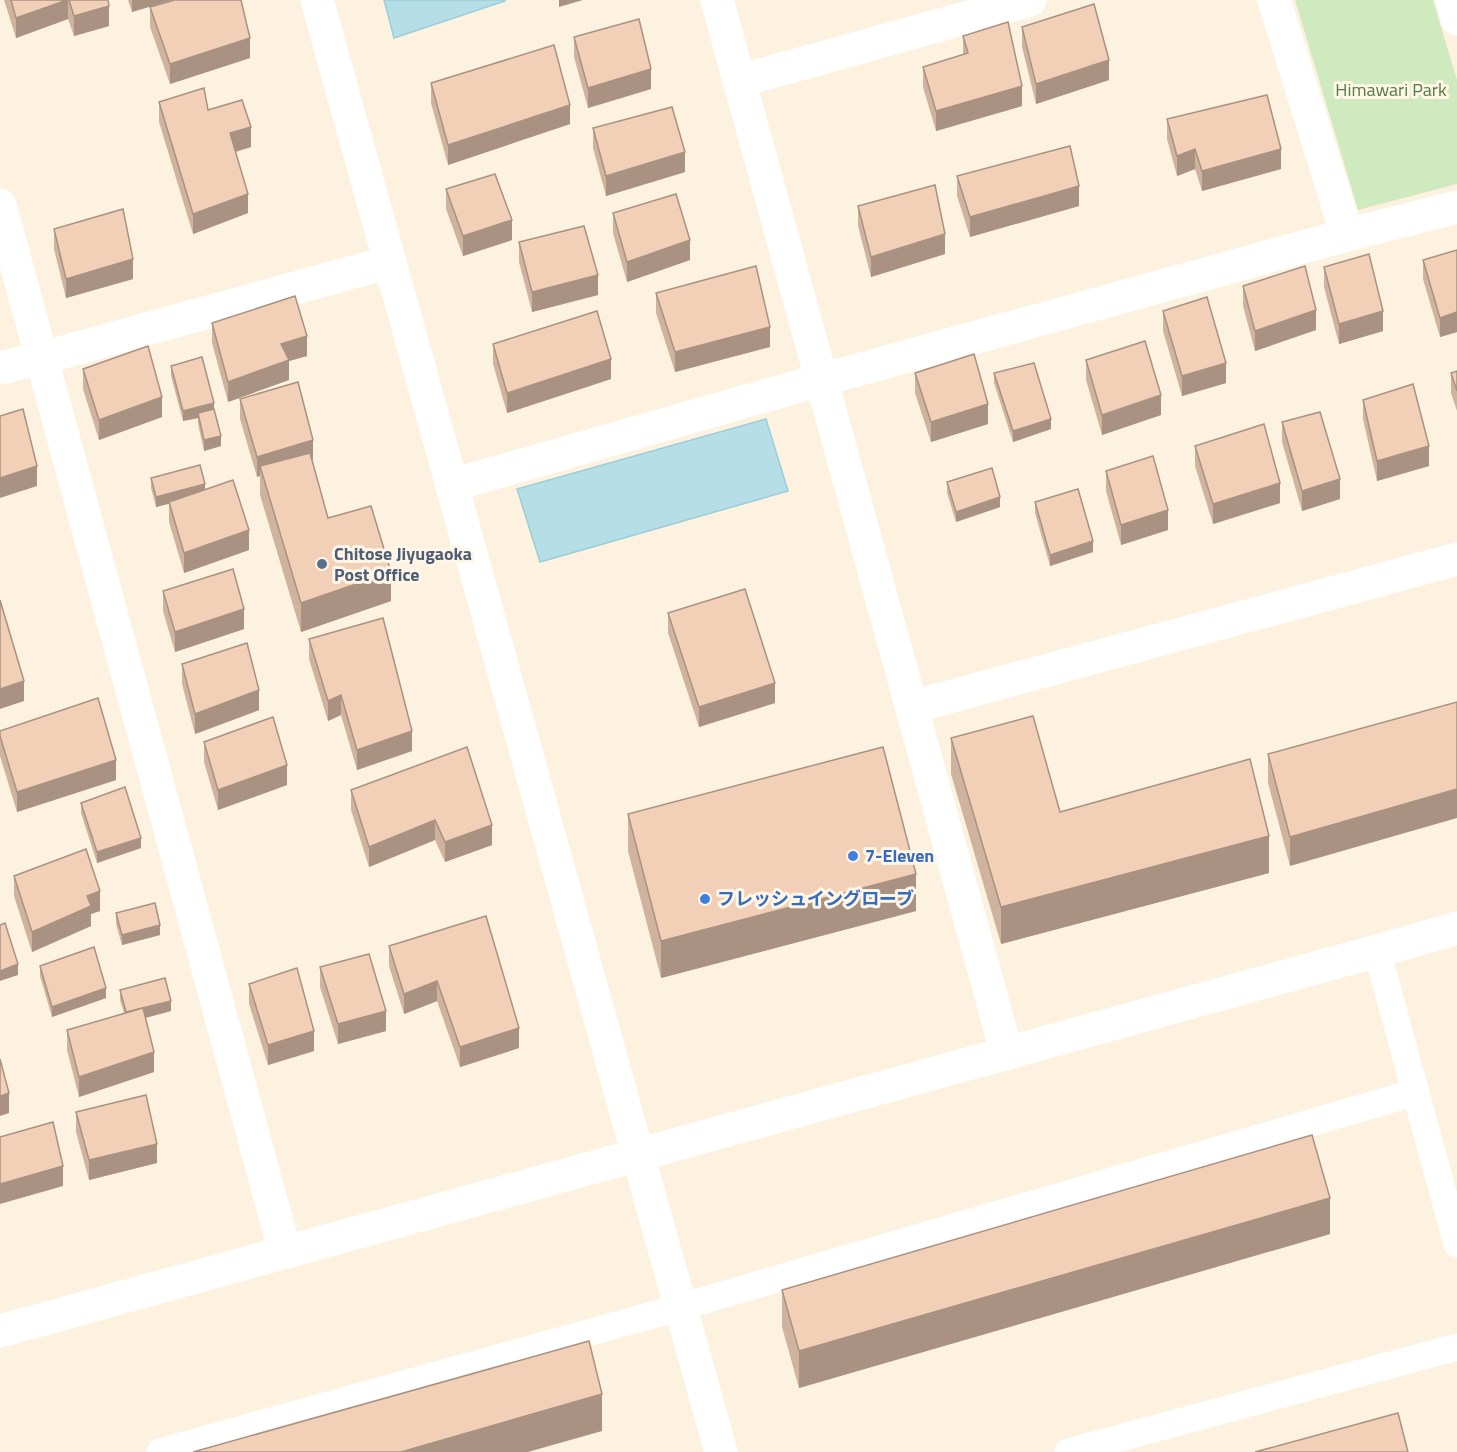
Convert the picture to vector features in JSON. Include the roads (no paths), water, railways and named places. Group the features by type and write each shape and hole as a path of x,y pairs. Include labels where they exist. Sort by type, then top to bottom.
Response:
{"street":[{"path":"317,0 721,1452"},
{"path":"717,0 1007,1054"},
{"path":"739,81 1030,0"},
{"path":"1274,0 1347,235"},
{"path":"1452,0 1457,19"},
{"path":"0,205 285,1252"},
{"path":"452,485 821,380 1347,235 1457,207"},
{"path":"0,368 389,262"},
{"path":"912,707 1457,559"},
{"path":"0,1331 1457,928"}],"lane":[{"path":"1377,951 1457,1244"},
{"path":"160,1452 681,1307 1416,1092"},
{"path":"1068,1452 1457,1347"}],"water":[{"path":"384,0 504,0 505,1 394,38"},
{"path":"766,419 788,491 540,562 517,489"}],"place":[{"name":"Chitose Jiyugaoka Post Office","path":"322,564"},
{"name":"7-Eleven","path":"853,856"},
{"name":"フレッシュイングローブ","path":"705,899"}],"park label":[{"name":"Himawari Park","path":"1391,90"}]}
